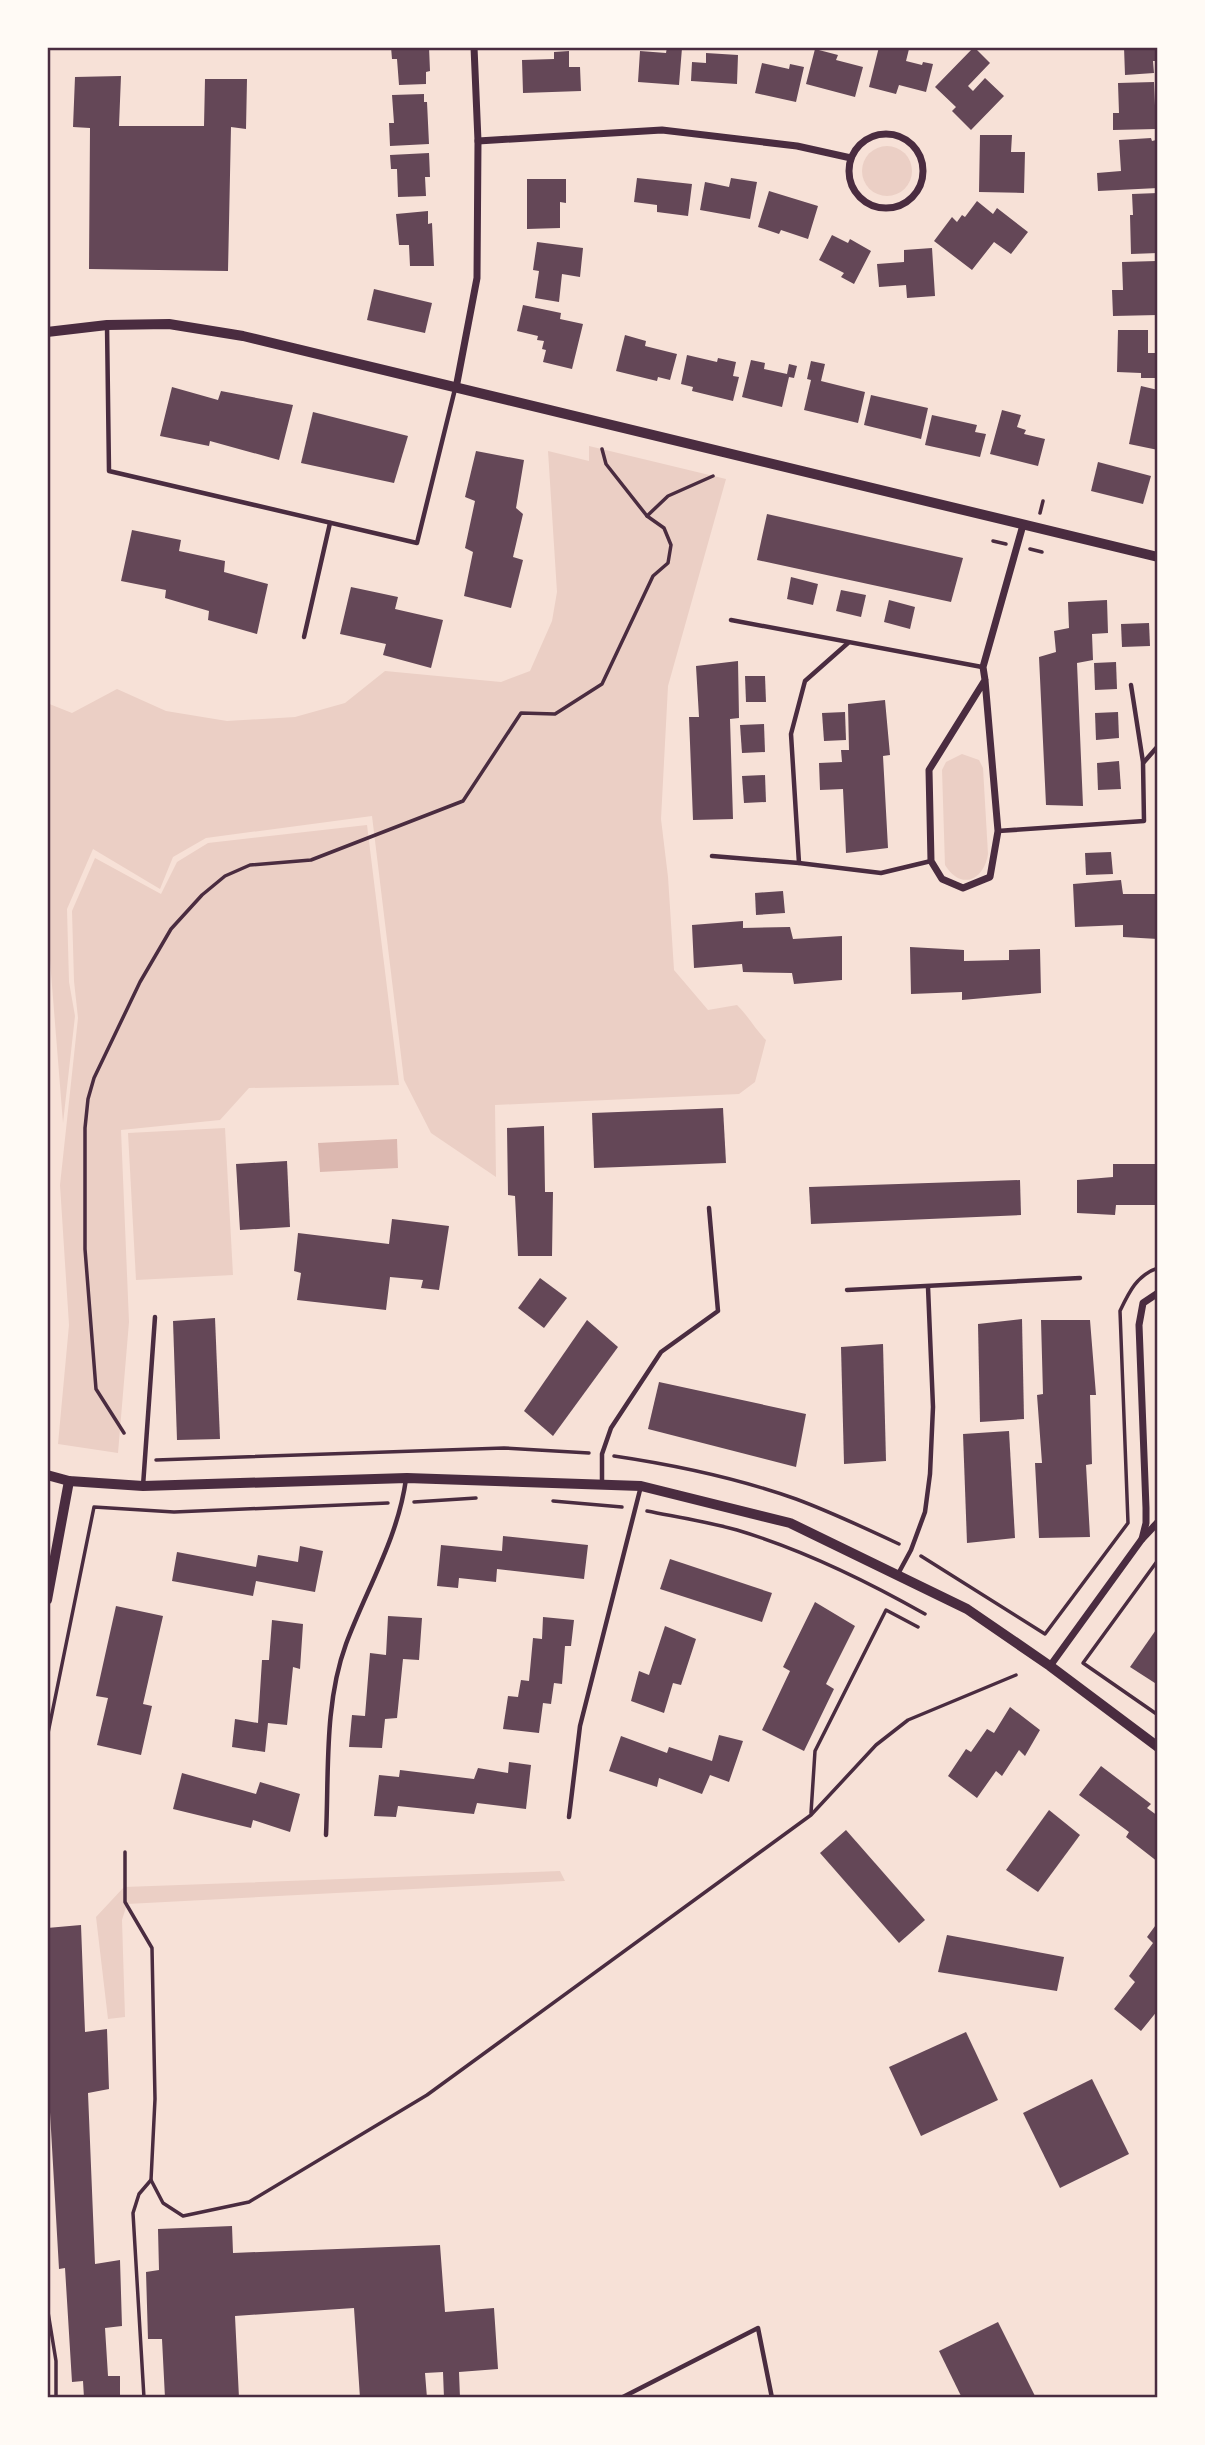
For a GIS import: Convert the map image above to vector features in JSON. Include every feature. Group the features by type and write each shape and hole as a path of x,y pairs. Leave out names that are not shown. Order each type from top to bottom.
{"street":[{"path":"456,388 477,278 478,141 474,47"},
{"path":"478,141 662,130 797,146 851,158"},
{"path":"878,134 903,137 913,144 920,155 924,167 923,180 918,191 901,205 892,208 873,206 857,195 852,187 849,168 851,158 857,147 878,134"},
{"path":"47,332 107,325 169,324 243,337 1158,557"},
{"path":"985,680 929,770 931,860 942,879 963,888 990,877 998,831 985,680 983,667 1023,525"},
{"path":"1142,1539 1146,1508 1139,1325 1143,1303 1158,1293"},
{"path":"47,1475 69,1481 143,1486 407,1478 641,1486 790,1523 967,1609 1158,1747"},
{"path":"47,1601 69,1481"},
{"path":"1050,1667 1142,1539 1158,1522"}],"lane":[{"path":"107,325 109,471 417,543 456,388"},
{"path":"304,637 330,523"},
{"path":"731,620 983,667"},
{"path":"800,863 791,734 806,681 848,642"},
{"path":"998,831 1144,821 1143,762 1131,685"},
{"path":"1143,762 1158,746"},
{"path":"712,856 881,873 931,860"},
{"path":"602,1484 602,1454 611,1428 662,1352 718,1311 709,1208"},
{"path":"846,1290 1080,1278"},
{"path":"897,1574 911,1550 925,1512 930,1474 933,1407 928,1287"},
{"path":"143,1486 155,1317"},
{"path":"326,1835 330,1721 336,1682 346,1645 394,1534 407,1478"},
{"path":"569,1817 580,1726 641,1486"},
{"path":"621,2398 758,2328 772,2398"}],"path":[{"path":"124,1433 96,1389 85,1250 85,1128 88,1099 94,1078 140,982 171,929 201,895 225,876 250,865 319,858 463,801 521,713 555,714 602,684 653,576 668,563 671,545 664,528 647,516 606,464 602,449"},
{"path":"647,516 668,496 713,476"},
{"path":"143,1460 504,1448 602,1454 654,1462 797,1500 911,1550 1045,1634 1128,1523 1121,1311 1136,1282 1144,1274 1158,1268"},
{"path":"47,1738 94,1507 174,1512 479,1498"},
{"path":"543,1500 637,1509 736,1530 803,1553 857,1577 925,1614"},
{"path":"1158,1560 1083,1662 1158,1715"},
{"path":"811,1815 815,1751 886,1610 918,1628"},
{"path":"125,1852 125,1902 152,1948 155,1982 155,2099 151,2180 163,2203 183,2216 249,2202 427,2095 811,1815 876,1745 908,1720 1016,1675"},
{"path":"144,2398 133,2213 139,2194 151,2180"},
{"path":"47,2306 56,2361 56,2398"}],"shaded area":[{"path":"887,146 905,153 912,171 905,189 887,196 869,189 862,171 869,153"},
{"path":"589,446 726,479 668,686 661,819 674,970 708,1010 737,1005 766,1040 755,1082 739,1094 495,1105 496,1177 431,1133 404,1080 372,816 206,838 173,857 160,889 93,849 67,909 69,982 75,1016 63,1123 47,923 47,703 72,713 117,689 166,711 227,721 295,717 345,703 385,671 501,682 530,671 552,621 557,592 548,451 589,461"},
{"path":"962,754 979,760 983,768 988,854 986,863 977,876 965,880 951,873 945,865 942,770 946,762"},
{"path":"367,825 399,1085 249,1088 220,1120 121,1130 129,1322 118,1453 58,1444 69,1325 60,1185 78,1018 72,911 95,858 161,894 177,862 208,843"},
{"path":"225,1128 233,1275 136,1280 128,1133"},
{"path":"397,1139 398,1168 320,1172 318,1143"},
{"path":"560,1871 565,1881 127,1904 122,1920 125,2017 108,2019 96,1917 124,1887"}],"building":[{"path":"391,47 429,47 430,71 426,72 426,84 399,85 397,59 392,59"},
{"path":"667,47 682,48 679,85 638,82 640,51 666,53"},
{"path":"879,47 909,49 906,61 922,65 923,62 933,64 926,92 899,85 896,94 869,87"},
{"path":"974,47 990,63 968,86 973,91 985,78 1004,96 971,130 952,111 956,107 935,87"},
{"path":"1124,47 1157,47 1158,61 1153,61 1154,73 1125,75"},
{"path":"815,49 838,55 836,60 863,67 855,97 806,84"},
{"path":"569,51 569,67 580,67 581,91 523,93 522,60 554,59 554,52"},
{"path":"706,53 738,55 737,84 691,81 692,62 706,63"},
{"path":"762,63 789,69 790,64 804,67 796,102 755,93"},
{"path":"121,76 119,126 204,126 205,79 247,79 246,129 231,127 228,271 89,269 90,128 73,127 75,77"},
{"path":"1154,82 1156,129 1113,130 1113,113 1119,113 1118,83"},
{"path":"424,94 424,102 427,102 429,144 390,146 389,123 394,123 392,95"},
{"path":"980,135 1012,135 1011,152 1025,152 1024,193 979,192"},
{"path":"1151,138 1152,141 1156,140 1158,188 1098,191 1097,173 1121,171 1119,140"},
{"path":"429,153 430,177 425,177 426,196 398,197 397,169 391,169 390,155"},
{"path":"637,178 692,184 688,216 657,212 657,205 634,202"},
{"path":"731,178 757,182 750,219 700,210 705,182 729,187"},
{"path":"527,179 566,179 566,203 560,202 560,228 527,229"},
{"path":"769,191 818,206 808,239 781,230 779,234 758,227"},
{"path":"1158,193 1158,253 1131,254 1132,194"},
{"path":"977,201 993,214 997,208 1028,232 1011,254 994,242 972,270 934,241 952,217 957,222 962,215 965,217"},
{"path":"428,211 428,224 432,223 434,266 410,266 409,245 399,245 396,214"},
{"path":"832,235 848,243 850,239 871,251 854,284 841,277 844,273 819,260"},
{"path":"537,242 583,248 580,277 562,274 559,302 535,298 539,271 533,270"},
{"path":"932,248 935,296 907,298 906,285 879,287 877,264 904,262 904,250"},
{"path":"1156,261 1158,315 1113,316 1112,290 1123,290 1122,262"},
{"path":"374,289 432,303 425,333 367,320"},
{"path":"523,305 561,313 560,319 583,324 572,369 543,362 546,350 542,349 544,341 537,340 538,336 517,331"},
{"path":"1118,330 1148,330 1148,353 1158,353 1158,378 1141,378 1141,373 1117,372"},
{"path":"625,335 646,341 645,346 677,354 670,380 658,377 657,381 616,371"},
{"path":"687,355 717,362 718,358 736,362 733,376 739,377 733,401 692,391 693,387 681,384"},
{"path":"751,360 765,363 764,369 787,374 789,364 797,366 794,378 789,377 782,407 742,397"},
{"path":"811,361 825,364 821,381 865,392 858,423 804,410 811,380 807,379"},
{"path":"1141,386 1158,390 1158,450 1129,444"},
{"path":"172,387 218,400 221,391 293,405 279,460 210,441 209,446 160,436"},
{"path":"871,395 928,408 921,439 864,425"},
{"path":"1002,410 1021,415 1017,427 1026,430 1024,434 1045,439 1038,466 990,454"},
{"path":"313,412 408,436 394,483 301,463"},
{"path":"932,415 977,425 975,432 986,434 980,457 925,445"},
{"path":"476,451 524,460 516,508 523,514 513,557 523,560 511,608 464,596 473,552 465,548 475,501 465,497"},
{"path":"1098,462 1151,476 1143,504 1091,491"},
{"path":"767,514 963,558 951,602 757,560"},
{"path":"132,530 181,540 179,551 225,561 224,572 268,584 257,634 208,620 209,611 165,598 166,590 121,581"},
{"path":"791,577 818,584 813,605 787,599"},
{"path":"351,587 398,597 395,609 443,620 431,668 383,655 386,644 340,634"},
{"path":"841,590 866,595 861,617 836,611"},
{"path":"889,600 915,607 910,629 884,622"},
{"path":"1107,600 1108,633 1092,634 1093,660 1077,663 1083,806 1046,805 1039,657 1056,652 1054,631 1069,628 1068,602"},
{"path":"1149,623 1150,646 1122,647 1121,624"},
{"path":"738,661 739,718 730,719 733,819 693,820 689,717 699,717 696,666"},
{"path":"1116,662 1117,689 1095,690 1094,663"},
{"path":"745,676 765,676 766,702 746,702"},
{"path":"885,700 890,755 883,756 888,848 846,853 843,789 820,790 819,763 842,762 841,750 849,750 848,704"},
{"path":"845,712 846,740 824,741 822,713"},
{"path":"1118,712 1119,738 1096,740 1095,713"},
{"path":"764,724 765,752 742,753 740,725"},
{"path":"1119,761 1121,789 1098,790 1097,763"},
{"path":"765,775 766,802 744,803 742,776"},
{"path":"1111,852 1113,874 1086,875 1085,853"},
{"path":"1121,880 1123,894 1158,894 1158,939 1123,937 1123,925 1075,927 1073,884"},
{"path":"783,891 785,913 756,915 755,893"},
{"path":"743,921 743,928 790,927 793,939 842,936 842,980 794,984 792,973 743,972 742,964 694,968 692,925"},
{"path":"910,947 964,950 964,961 1009,960 1009,950 1040,949 1041,993 962,1000 962,992 911,994"},
{"path":"723,1108 726,1163 594,1168 592,1113"},
{"path":"544,1126 545,1192 553,1192 552,1256 518,1256 515,1196 508,1195 507,1128"},
{"path":"287,1161 290,1227 240,1230 236,1164"},
{"path":"1113,1164 1158,1164 1158,1205 1116,1205 1115,1215 1077,1213 1077,1180 1113,1177"},
{"path":"1020,1180 1021,1215 811,1224 809,1187"},
{"path":"392,1219 449,1226 439,1290 421,1288 423,1280 390,1277 386,1310 297,1300 301,1273 294,1271 298,1233 389,1244"},
{"path":"540,1278 567,1298 544,1328 518,1308"},
{"path":"215,1318 220,1439 177,1440 173,1321"},
{"path":"1022,1319 1024,1419 980,1422 978,1324"},
{"path":"587,1320 618,1347 553,1436 524,1411"},
{"path":"1041,1320 1090,1320 1096,1395 1090,1395 1092,1464 1086,1465 1090,1537 1039,1538 1035,1463 1042,1463 1037,1395 1043,1394"},
{"path":"883,1344 886,1461 844,1464 841,1347"},
{"path":"659,1382 806,1414 796,1467 648,1429"},
{"path":"1009,1431 1015,1538 967,1543 963,1434"},
{"path":"503,1536 588,1545 584,1579 497,1569 496,1582 459,1578 458,1588 437,1586 441,1545 502,1551"},
{"path":"300,1546 323,1551 315,1592 256,1581 253,1596 172,1581 177,1552 256,1567 258,1555 298,1562"},
{"path":"670,1559 772,1593 762,1622 660,1589"},
{"path":"815,1602 855,1626 826,1684 834,1689 804,1751 762,1730 790,1671 783,1667"},
{"path":"116,1606 163,1616 143,1704 152,1706 141,1755 97,1745 108,1698 96,1696"},
{"path":"388,1616 422,1618 419,1660 403,1659 397,1718 385,1719 382,1748 349,1747 352,1715 365,1716 370,1653 386,1655"},
{"path":"543,1617 574,1620 571,1646 565,1646 562,1684 554,1683 551,1704 543,1703 539,1733 503,1729 508,1696 518,1697 521,1680 529,1681 533,1638 542,1639"},
{"path":"272,1620 303,1624 300,1669 293,1667 287,1725 268,1723 265,1752 232,1747 235,1719 258,1723 262,1660 269,1660"},
{"path":"665,1626 696,1639 681,1685 673,1683 664,1713 631,1701 639,1671 649,1675"},
{"path":"1158,1627 1158,1685 1130,1667"},
{"path":"1010,1707 1040,1730 1025,1756 1019,1750 1002,1776 996,1771 977,1798 948,1776 966,1749 971,1752 987,1729 994,1733"},
{"path":"719,1735 743,1741 729,1782 710,1775 702,1794 659,1778 657,1787 609,1771 621,1736 667,1753 669,1747 712,1761"},
{"path":"509,1762 531,1765 526,1809 477,1803 474,1814 398,1806 396,1817 374,1816 379,1775 399,1777 400,1770 474,1779 478,1768 508,1773"},
{"path":"1101,1766 1151,1804 1147,1808 1158,1816 1158,1862 1126,1837 1129,1832 1079,1795"},
{"path":"182,1773 256,1794 260,1782 300,1794 290,1832 253,1820 251,1828 173,1809"},
{"path":"1049,1810 1080,1835 1038,1892 1006,1870"},
{"path":"846,1830 925,1920 899,1943 820,1853"},
{"path":"1158,1922 1158,2010 1141,2031 1114,2009 1135,1982 1129,1976 1153,1943 1147,1937"},
{"path":"81,1925 85,2032 107,2029 109,2089 88,2093 95,2264 120,2260 122,2326 105,2328 108,2376 120,2376 120,2398 84,2398 83,2381 72,2382 65,2268 59,2269 47,2060 47,1928"},
{"path":"947,1935 1064,1957 1057,1991 938,1972"},
{"path":"966,2032 998,2100 921,2136 889,2067"},
{"path":"1092,2079 1129,2154 1060,2188 1023,2113"},
{"path":"232,2226 233,2253 440,2245 445,2312 494,2308 498,2369 459,2372 460,2398 444,2398 443,2372 425,2373 427,2398 360,2398 354,2308 235,2316 239,2398 165,2398 162,2339 148,2339 146,2272 159,2270 158,2229"},
{"path":"998,2322 1036,2398 962,2398 939,2351"}]}
